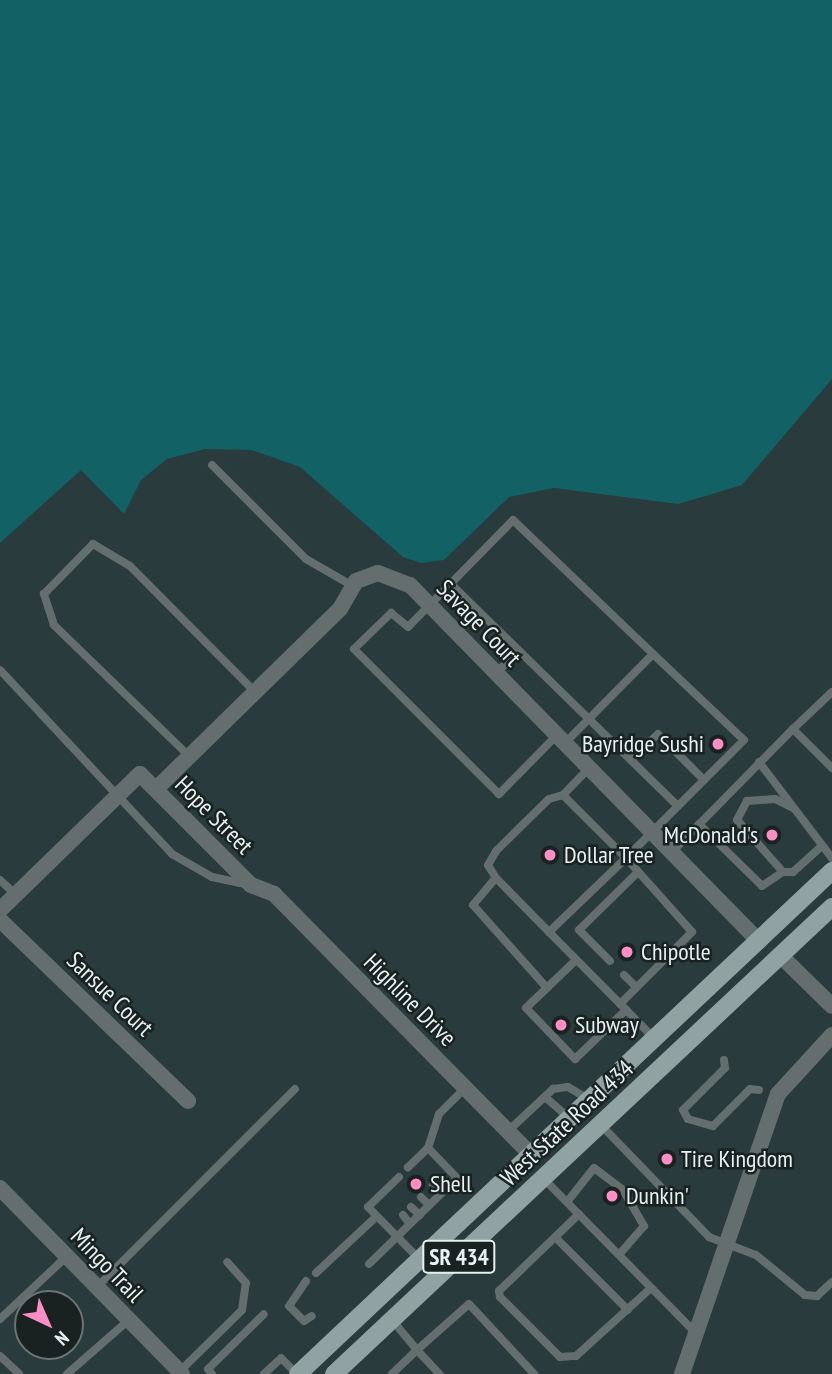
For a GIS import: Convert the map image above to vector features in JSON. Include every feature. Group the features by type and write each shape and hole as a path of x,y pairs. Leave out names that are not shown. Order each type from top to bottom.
{"main road":[{"name":"SR 434","path":"789,913 832,871"},
{"name":"West State Road 434","path":"334,1374 832,907"},
{"name":"West State Road 434","path":"297,1374 789,913"},
{"path":"781,956 789,913"},
{"path":"752,983 759,941"}],"street":[{"name":"Savage Court","path":"353,586 378,573 410,585 759,941"},
{"path":"156,789 340,609 353,586"},
{"name":"Hope Street","path":"0,910 140,774 251,885"},
{"name":"Highline Drive","path":"251,885 274,894 531,1155"},
{"name":"Sansue Court","path":"0,920 188,1101"},
{"path":"781,956 832,1006"},
{"path":"682,1374 778,1094 832,1035"},
{"name":"Mingo Trail","path":"2,1195 67,1256 179,1373"}],"lane":[{"path":"212,465 306,559 353,586"},
{"path":"548,932 744,740 513,520 408,627 391,613 354,649 499,794 561,739 589,719 653,654"},
{"path":"189,756 54,625 44,594 93,544 130,566 255,692"},
{"path":"450,583 678,806"},
{"path":"496,673 519,651"},
{"path":"0,670 117,797"},
{"path":"672,852 758,762 830,698"},
{"path":"793,729 832,768"},
{"path":"631,760 658,734 704,780"},
{"path":"758,762 787,793 791,807 821,848 832,858"},
{"path":"589,768 562,795 549,799 496,851 488,869 655,1039"},
{"path":"562,795 626,858 635,874 692,932 636,987 623,1007 575,1059 526,1009 576,960"},
{"name":"Hope Street","path":"117,797 186,864 251,885"},
{"path":"783,872 743,830 738,809 758,799 791,807"},
{"path":"699,824 762,886 783,872 793,872 821,848"},
{"path":"610,961 579,930 635,874"},
{"path":"496,878 473,909 547,988"},
{"path":"0,880 16,895"},
{"path":"624,975 636,987"},
{"path":"724,1060 725,1068 683,1110 688,1119 713,1126 750,1089 759,1090"},
{"path":"508,1131 545,1097 568,1087 590,1100"},
{"path":"97,1287 295,1088"},
{"path":"413,1167 423,1159 439,1114 464,1088"},
{"path":"545,1097 570,1119"},
{"path":"601,1125 699,1230 762,1260 805,1295 817,1296 832,1282"},
{"path":"369,1264 457,1178 428,1148"},
{"path":"567,1202 594,1168 623,1190 644,1226 619,1255"},
{"path":"398,1177 384,1196 368,1207 420,1260"},
{"path":"442,1178 449,1185"},
{"path":"543,1178 696,1333"},
{"path":"433,1185 441,1193"},
{"path":"421,1197 429,1205"},
{"path":"411,1207 420,1215"},
{"path":"579,1214 499,1291 560,1357 588,1349 651,1288"},
{"path":"403,1215 410,1224"},
{"path":"316,1273 377,1216"},
{"path":"555,1237 628,1310"},
{"path":"0,1320 67,1256"},
{"path":"179,1373 246,1302 246,1283 227,1262"},
{"path":"306,1282 289,1306 304,1321 312,1316"},
{"path":"392,1374 469,1304 534,1374"},
{"path":"208,1372 264,1314"},
{"path":"67,1374 129,1320"},
{"path":"392,1320 439,1374"},
{"path":"0,1356 19,1374"},
{"path":"264,1374 281,1358 297,1374"}],"shaded area":[{"path":"0,0 832,0 832,379 742,485 678,504 554,488 509,497 444,560 421,563 403,557 300,467 252,450 205,449 167,459 141,480 124,514 81,470 0,543"}],"place":[{"name":"Bayridge Sushi","path":"718,744"},
{"name":"McDonald's","path":"772,835"},
{"name":"Dollar Tree","path":"550,855"},
{"name":"Chipotle","path":"627,952"},
{"name":"Subway","path":"561,1025"},
{"name":"Tire Kingdom","path":"667,1159"},
{"name":"Shell","path":"416,1184"},
{"name":"Dunkin'","path":"612,1196"}]}
